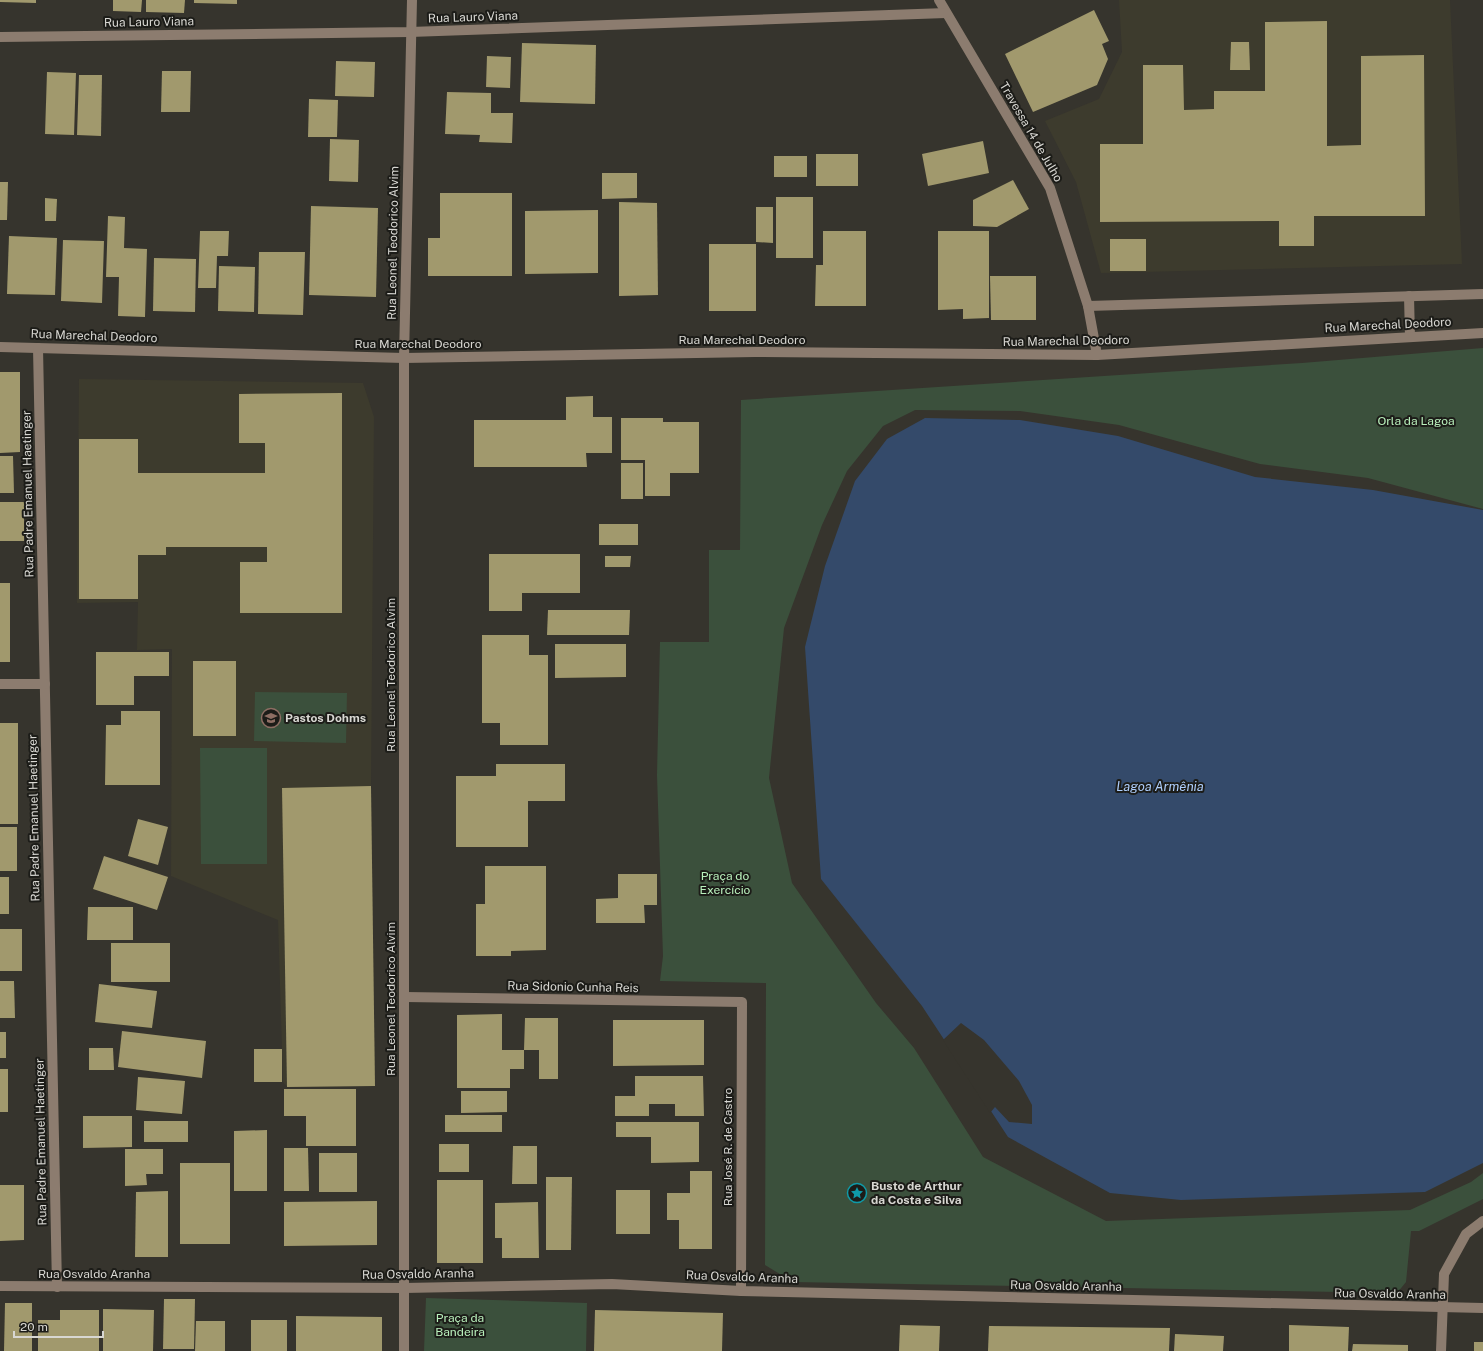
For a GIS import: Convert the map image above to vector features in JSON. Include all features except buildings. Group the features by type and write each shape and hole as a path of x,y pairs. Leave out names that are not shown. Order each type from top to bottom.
{"street":[{"name":"Rua Leonel Teodorico Alvim","path":"404,1351 404,358 410,32 412,0"},
{"name":"Travessa 14 de Julho","path":"939,0 1050,188 1088,306 1096,355"},
{"name":"Rua Lauro Viana","path":"0,37 410,32 946,13"},
{"path":"1088,306 1483,294"},
{"path":"1408,296 1410,337"},
{"name":"Rua Marechal Deodoro","path":"0,347 404,358 755,352 1096,355 1483,333"},
{"name":"Rua Padre Emanuel Haetinger","path":"38,348 57,1287"},
{"path":"0,684 45,684"},
{"name":"Rua Sidonio Cunha Reis","path":"404,997 742,1002"},
{"name":"Rua José R. de Castro","path":"741,1291 742,1002"},
{"path":"1441,1351 1444,1274 1466,1234 1483,1222"},
{"name":"Rua Osvaldo Aranha","path":"0,1286 404,1288 612,1284 741,1291 1483,1308"}],"shaded area":[{"path":"1119,0 1450,0 1462,264 1101,273 1076,182 1045,121 1099,99 1122,52"},
{"name":"Pastos Dohms","path":"79,379 363,383 374,417 371,786 375,1086 287,1087 283,1082 278,920 171,876 172,649 137,650 138,602 77,603"}],"green space":[{"path":"1483,348 1483,509 1368,478 1260,464 1119,425 1020,411 915,410 883,426 847,471 822,525 784,628 769,778 792,883 876,1003 914,1048 983,1157 1106,1221 1410,1210 1471,1182 1483,1173 1483,1199 1419,1231 1411,1231 1406,1282 1397,1293 793,1282 765,1265 766,983 660,981 663,956 657,775 660,642 709,642 709,550 740,550 741,400 1302,363"},
{"path":"255,692 347,693 346,743 254,741"},
{"path":"200,748 267,748 267,864 201,864"},
{"name":"Praça da Bandeira","path":"426,1298 587,1303 586,1351 424,1351"}],"water":[{"name":"Lagoa Armênia","path":"925,418 1020,420 1118,436 1255,477 1373,490 1483,510 1483,1163 1425,1192 1181,1200 1110,1193 1008,1137 922,1006 821,879 805,647 825,566 855,481 887,439"}],"pier":[{"path":"961,1023 984,1040 1019,1081 1032,1105 1032,1124 1009,1122 995,1107 990,1113 943,1040"}],"place":[{"name":"Pastos Dohms","path":"271,718"},
{"name":"Busto de Arthur da Costa e Silva","path":"857,1193"}],"park label":[{"name":"Orla da Lagoa","path":"1416,421"},
{"name":"Praça do Exercício","path":"725,883"}]}
